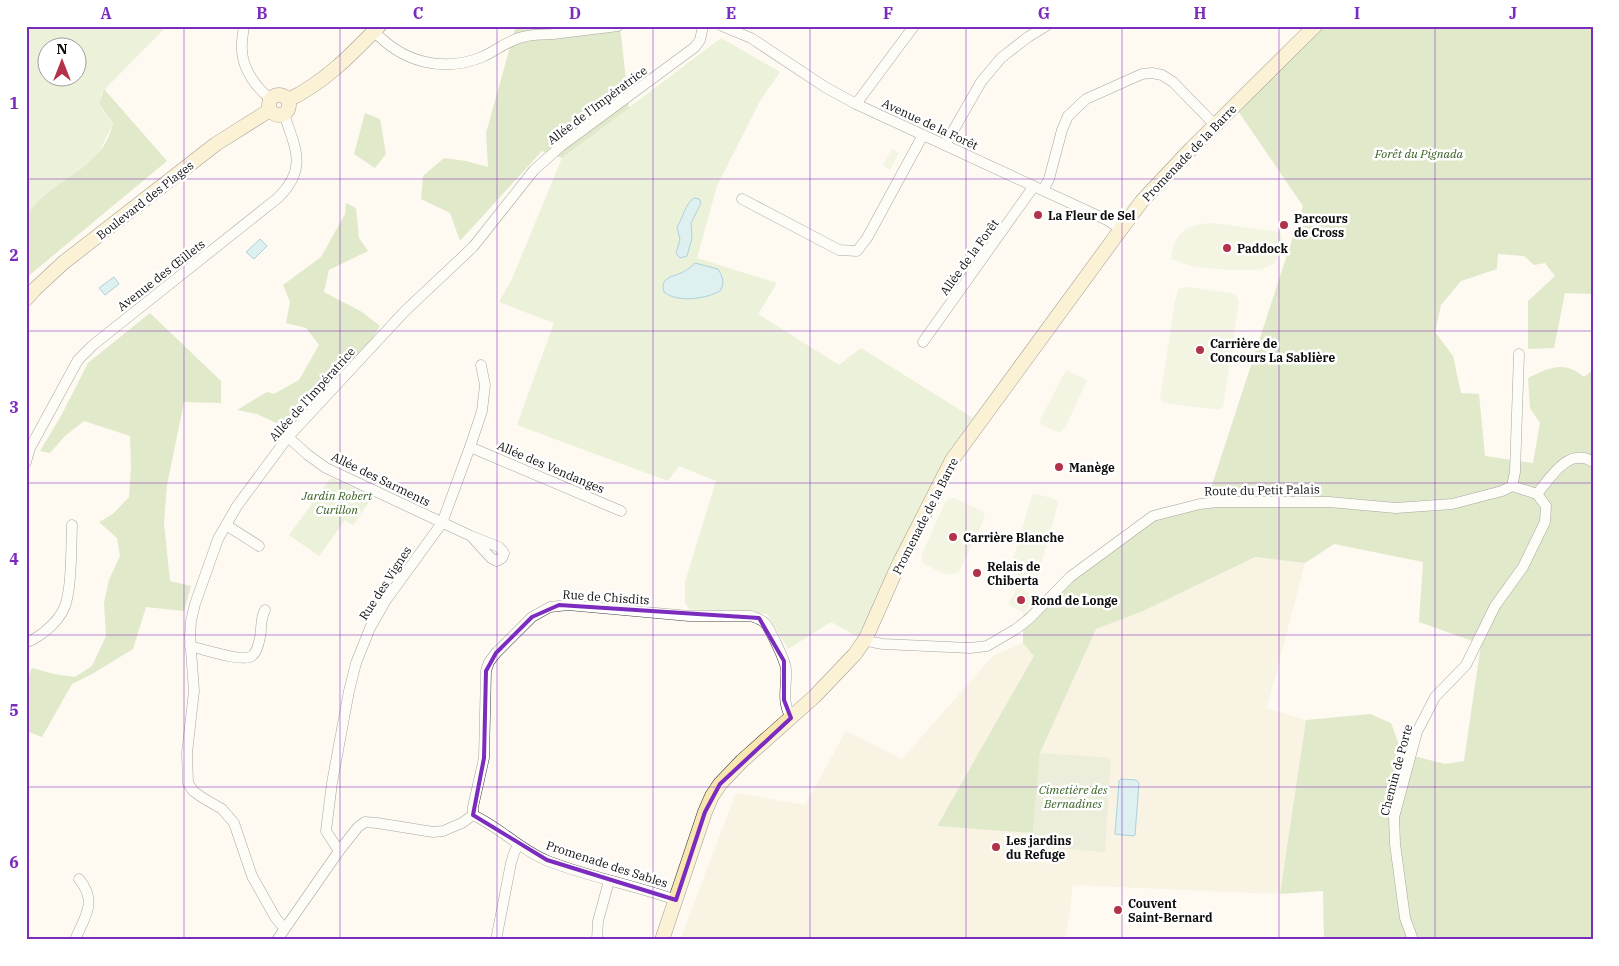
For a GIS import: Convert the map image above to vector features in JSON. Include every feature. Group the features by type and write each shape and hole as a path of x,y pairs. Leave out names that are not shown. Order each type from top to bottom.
{"main road":[{"name":"Promenade de la Barre","path":"662,940 705,812 720,784 742,761 822,689 855,654 866,638 898,568 952,460 1142,201 1215,125 1315,26"},
{"path":"288,100 302,93 342,64 377,29"},
{"path":"278,95 288,100 289,107 284,114 276,115 271,104 278,95"},
{"name":"Boulevard des Plages","path":"29,290 216,144 271,104"}],"street":[{"path":"244,26 242,51 244,61 254,81 271,104"},
{"path":"377,29 384,42 400,53 416,60 452,64 483,57 523,36 618,26"},
{"name":"Allée de l'Impératrice","path":"284,928 275,917 252,876 234,823 222,809 193,791 188,782 187,753 194,691 190,646 191,621 195,604 218,539 237,506 288,437 406,311 473,247 534,170 560,146 695,47 700,40 703,26"},
{"name":"Avenue de la Forêt","path":"722,26 737,29 824,87 856,104 1107,220 1121,229"},
{"path":"856,104 914,26"},
{"path":"944,145 981,82 1001,58 1046,26"},
{"name":"Allée de la Forêt","path":"923,342 1038,188 1050,179 1062,130 1068,116 1086,99 1142,74 1162,75 1173,82 1215,125"},
{"name":"Avenue des Œillets","path":"26,462 30,448 78,360 92,346 279,197 290,186 296,170 295,143 284,114"},
{"path":"742,199 839,250 857,251 868,238 922,135"},
{"path":"1520,354 1515,472 1512,486 1537,494 1563,464 1574,458 1586,458 1593,462"},
{"name":"Rue des Vignes","path":"339,851 326,831 332,783 356,663 370,628 386,600 442,522 482,411 485,385 481,365"},
{"name":"Allée des Sarments","path":"288,437 326,468 471,536"},
{"name":"Allée des Vendanges","path":"470,447 621,511"},
{"name":"Route du Petit Palais","path":"866,638 872,642 882,644 970,648 987,646 1023,624 1070,578 1153,516 1200,504 1217,502 1329,502 1396,508 1452,504 1502,491 1512,486"},
{"name":"Chemin de Porte","path":"1413,940 1406,918 1395,844 1394,817 1414,740 1435,697 1466,665 1495,606 1523,567 1545,522 1546,506 1537,494"},
{"path":"26,642 48,629 57,620 65,607 69,592 72,525"},
{"path":"226,525 259,546"},
{"name":"Rue de Chisdits","path":"473,815 473,807 484,758 486,671 489,662 532,617 550,607 568,605 689,616 751,616 760,618 766,624 784,661 786,668 784,700 791,718"},
{"path":"190,646 238,658 250,657 255,653 257,647 262,616 265,610"},
{"path":"277,940 339,851 358,827 365,822 433,832 462,823 473,815"},
{"name":"Promenade des Sables","path":"473,815 518,845 547,860 609,881 676,900"},
{"path":"496,940 512,858 518,845"},
{"path":"75,940 90,903 89,894 79,879"},
{"path":"597,940 598,921 609,881"}],"highlighted area":[{"path":"559,605 759,618 784,661 784,700 791,718 720,784 705,812 676,900 547,860 473,815 484,758 486,671 496,653 532,617"}],"green space":[{"path":"26,26 167,26 102,92 99,105 113,124 96,158 43,199 26,221"},
{"path":"523,26 620,26 629,108 562,158 542,151 460,241 450,213 421,199 423,176 444,158 488,167 486,133 515,29"},
{"name":"Forêt du Pignada","path":"1314,26 1593,26 1593,294 1565,293 1554,348 1528,349 1528,301 1555,276 1545,263 1534,265 1524,256 1498,254 1497,269 1461,281 1441,305 1435,332 1453,356 1461,393 1479,394 1485,456 1533,463 1540,423 1530,408 1528,378 1556,367 1570,369 1584,377 1593,370 1593,940 1324,940 1323,891 1280,894 1306,720 1370,714 1391,723 1402,753 1445,764 1464,761 1481,644 1419,622 1423,562 1334,544 1305,563 1255,557 1141,612 1096,629 1040,753 1033,833 937,826 1034,656 1023,643 1023,615 1153,510 1208,497 1303,206 1236,108"},
{"path":"721,38 780,72 760,101 717,186 697,258 777,283 758,314 839,365 861,348 973,418 947,454 858,637 831,622 788,649 767,614 689,609 685,603 685,582 716,481 679,466 668,481 517,425 554,323 499,302 512,279 562,158"},
{"path":"104,89 167,161 26,278 25,236 27,217 48,193 87,164 107,140 113,123 99,104"},
{"path":"365,113 380,119 386,154 375,168 354,154"},
{"path":"892,149 899,153 890,170 883,165"},
{"path":"346,203 356,208 359,238 368,251 329,270 324,292 362,312 380,326 368,345 285,427 257,414 237,410 267,392 274,394 299,380 319,345 306,328 286,323 290,302 283,285 321,257 345,214"},
{"name":"Paddock","path":"1213,223 1280,232 1283,244 1276,262 1261,270 1229,270 1195,267 1171,259 1175,242 1183,231 1196,225"},
{"name":"Carrière de Concours La Sablière","path":"1187,287 1232,293 1237,296 1239,302 1223,407 1220,410 1164,403 1160,399 1175,301 1179,288"},
{"path":"150,313 221,381 221,403 184,402 167,485 164,523 170,581 191,586 184,611 146,607 133,649 72,684 42,737 26,731 26,681 32,668 75,677 92,666 106,636 104,603 109,580 120,556 117,538 99,522 113,514 129,497 130,436 84,421 65,436 50,453 40,451 61,416 88,363"},
{"path":"1066,370 1087,380 1065,428 1060,433 1043,426 1039,422"},
{"name":"Jardin Robert Curillon","path":"331,478 373,496 353,525 345,520 319,556 289,535"},
{"path":"1037,494 1057,500 1058,504 1036,581 1009,573 1032,495"},
{"name":"Carrière Blanche","path":"954,498 982,511 985,517 959,572 946,574 923,563 921,557 945,502"},
{"path":"1255,557 1305,563 1267,708 1306,720 1280,894 1073,885 1066,940 680,940 736,793 805,805 846,731 902,759 993,656 1023,643 1035,656 937,825 1040,753 1096,629 1141,612"},
{"name":"Rond de Longe","path":"1018,587 1034,596 1024,613 1008,604"},
{"name":"Cimetière des Bernadines","path":"1040,753 1111,758 1105,852 1032,846"}],"water":[{"path":"694,198 699,199 701,203 691,223 692,238 687,256 680,258 676,253 680,240 677,227 686,207"},
{"path":"260,239 267,246 254,259 246,252"},
{"path":"695,263 718,269 723,280 720,291 692,299 676,298 664,292 663,287 666,280 685,271"},
{"path":"114,277 119,284 105,295 99,288"},
{"path":"1121,779 1136,780 1139,783 1135,835 1133,836 1115,834 1119,781"}],"place":[{"name":"La Fleur de Sel","path":"1038,215"},
{"name":"Parcours de Cross","path":"1284,225"},
{"name":"Paddock","path":"1227,248"},
{"name":"Carrière de Concours La Sablière","path":"1200,350"},
{"name":"Manège","path":"1059,467"},
{"name":"Carrière Blanche","path":"953,537"},
{"name":"Relais de Chiberta","path":"977,573"},
{"name":"Rond de Longe","path":"1021,600"},
{"name":"Les jardins du Refuge","path":"996,847"},
{"name":"Couvent Saint-Bernard","path":"1118,910"}]}
